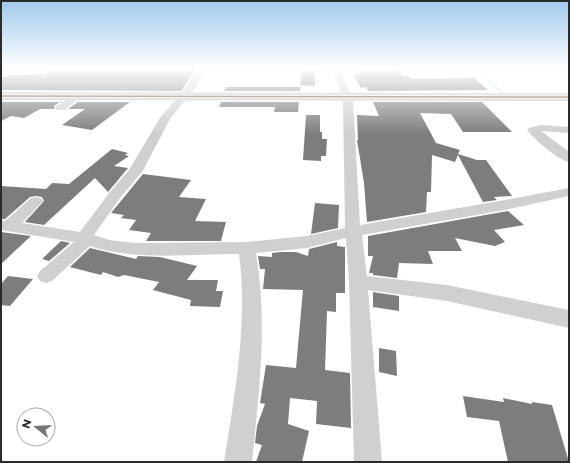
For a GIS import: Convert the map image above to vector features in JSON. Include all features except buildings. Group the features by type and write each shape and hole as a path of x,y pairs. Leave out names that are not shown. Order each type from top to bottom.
{"main road":[{"path":"1,96 347,96 568,98"}],"street":[{"path":"46,276 86,238 115,195 135,172 165,118 188,91"},
{"path":"345,91 347,96 368,462"},
{"path":"60,108 77,96"},
{"path":"569,130 540,128 533,130 569,158"},
{"path":"5,225 86,238 108,246 134,249 247,248 307,242 354,231 505,205 569,192"},
{"path":"5,225 36,201"},
{"path":"238,462 250,371 252,282 247,248"},
{"path":"358,282 447,293 569,319"}],"transit line":[{"path":"1,96 569,97"}]}
